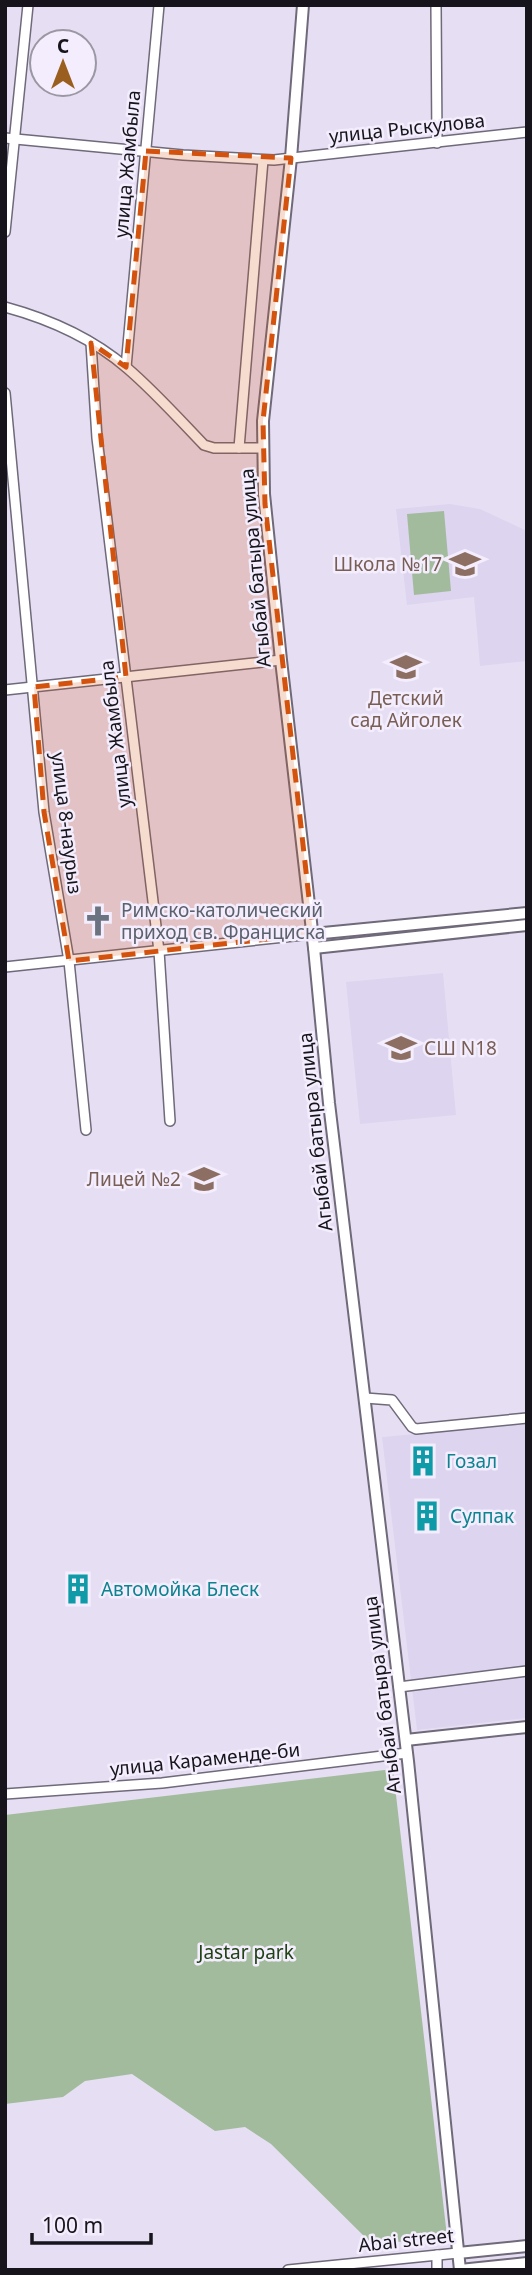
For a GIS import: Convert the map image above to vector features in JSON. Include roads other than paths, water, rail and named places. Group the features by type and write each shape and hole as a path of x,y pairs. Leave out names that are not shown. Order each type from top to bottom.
{"main road":[{"name":"Агыбай батыра улица","path":"303,5 263,421 264,494 329,1103 406,1740 460,2270"},
{"path":"313,934 527,913"},
{"path":"314,948 527,925"},
{"path":"406,1740 527,1727"},
{"name":"Abai street","path":"458,2253 527,2246"},
{"name":"Abai street","path":"460,2270 527,2263"}],"street":[{"path":"5,232 10,138 28,5"},
{"name":"улица Жамбыла","path":"126,367 159,5"},
{"path":"436,5 437,143"},
{"name":"улица Рыскулова","path":"10,138 263,160 527,132"},
{"path":"239,448 263,160"},
{"path":"5,307 45,318 91,343 126,367 204,445 214,448 262,448"},
{"name":"улица Жамбыла","path":"91,343 97,438 159,951 170,1121"},
{"name":"улица 8-наурыз","path":"5,393 44,812 69,961 86,1130"},
{"path":"5,690 281,660"},
{"path":"5,967 313,934"},
{"path":"365,1398 392,1400 416,1429 527,1418"},
{"path":"399,1687 527,1671"},
{"name":"улица Караменде-би","path":"5,1794 162,1783 407,1753"},
{"name":"Abai street","path":"288,2270 458,2253"},
{"path":"437,2255 437,2270"}],"place":[{"name":"Школа №17","path":"465,564"},
{"name":"Детский сад Айголек","path":"406,667"},
{"name":"Римско-католический приход св. Франциска","path":"98,921"},
{"name":"СШ N18","path":"401,1048"},
{"name":"Лицей №2","path":"204,1179"},
{"name":"Гозал","path":"423,1461"},
{"name":"Сулпак","path":"427,1516"},
{"name":"Автомойка Блеск","path":"78,1589"}],"park label":[{"name":"Jastar park","path":"246,1952"}]}
